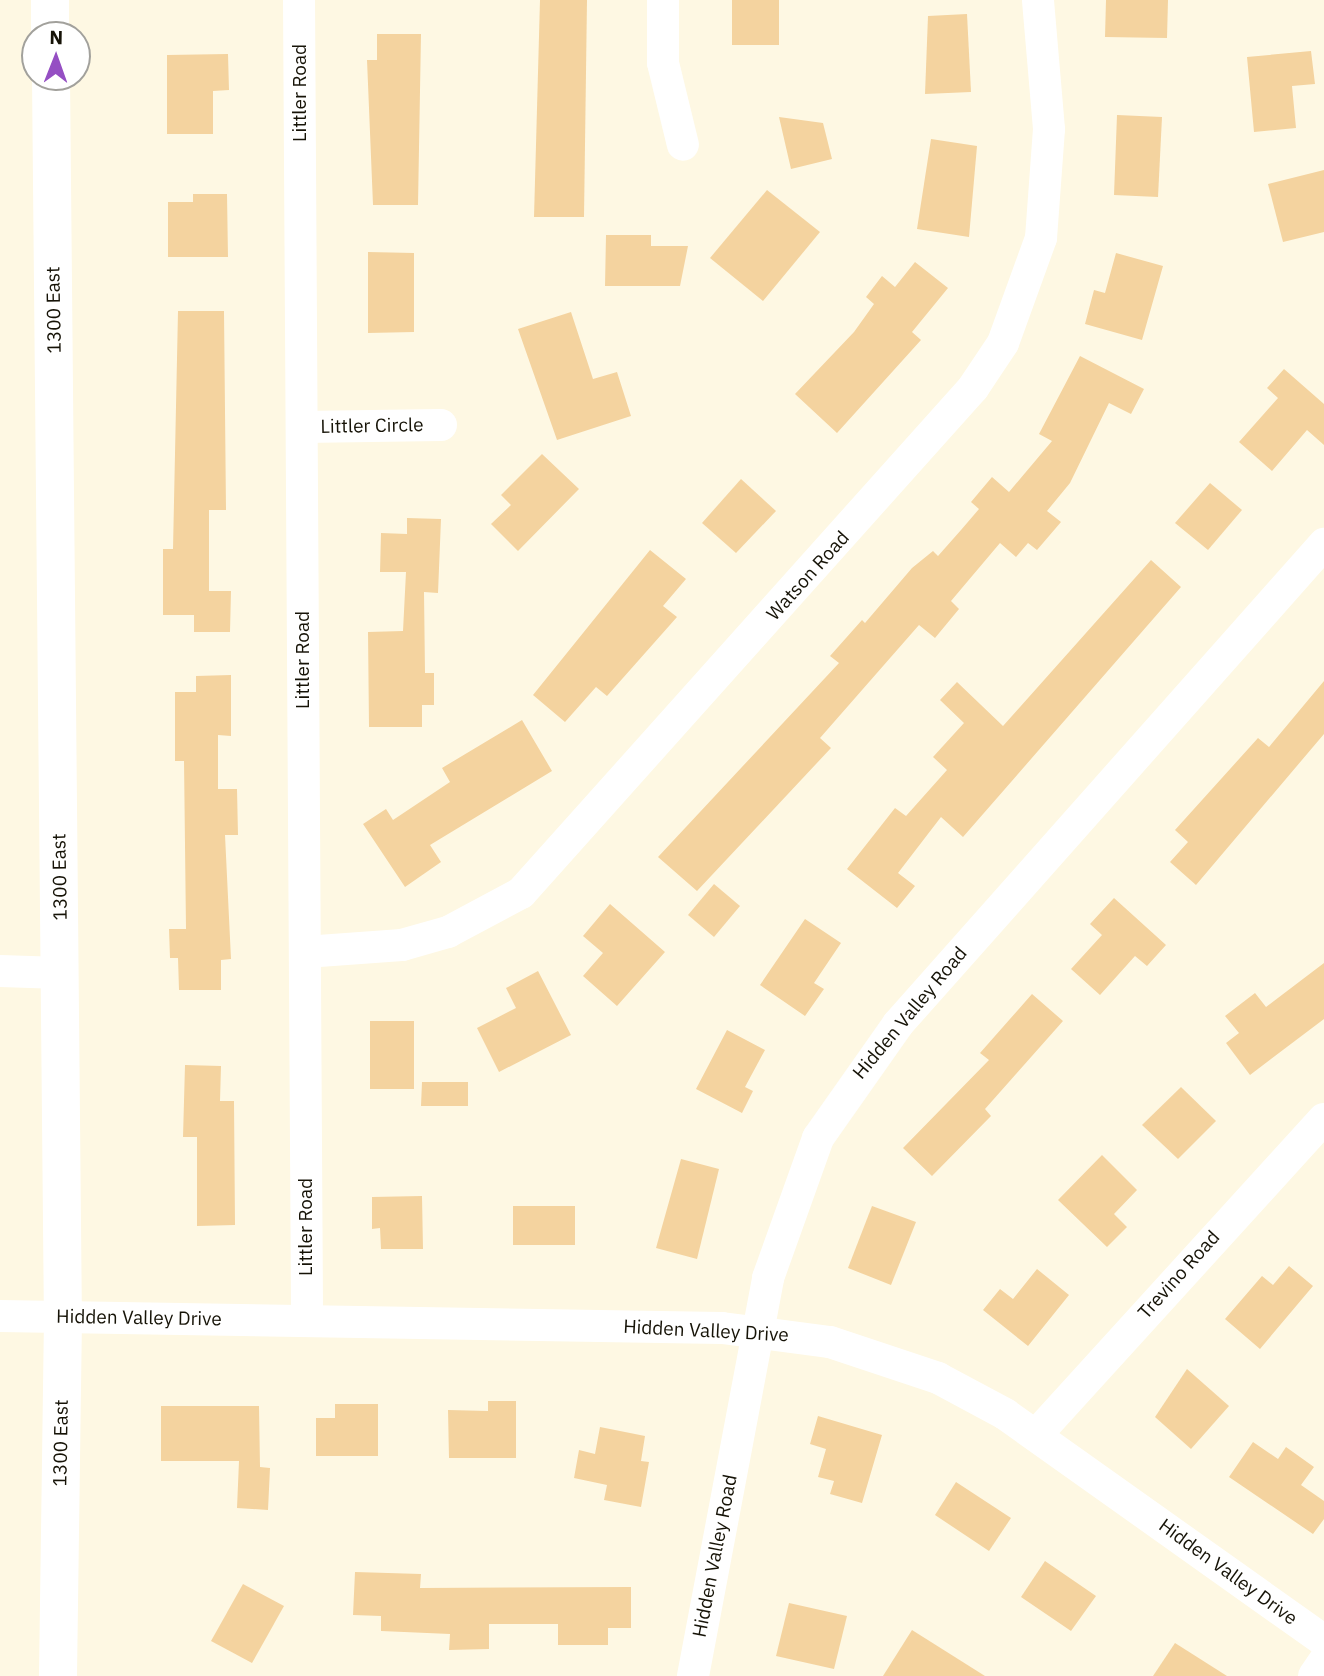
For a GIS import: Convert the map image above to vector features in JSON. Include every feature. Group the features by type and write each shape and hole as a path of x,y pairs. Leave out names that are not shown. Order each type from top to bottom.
{"main road":[{"path":"50,0 50,21"},
{"name":"1300 East","path":"51,91 63,1317 58,1676"}],"street":[{"name":"Littler Road","path":"299,0 307,1321"},
{"path":"663,0 663,63 683,145"},
{"name":"Watson Road","path":"305,952 356,951 436,935 521,893 973,388 1003,343 1041,239 1049,143 1038,0"},
{"name":"Littler Circle","path":"302,427 441,425"},
{"name":"Hidden Valley Road","path":"693,1676 759,1331 790,1204 855,1078 1324,544"},
{"path":"0,971 61,973"},
{"name":"Trevino Road","path":"1037,1434 1324,1119"},
{"name":"Hidden Valley Drive","path":"0,1315 759,1331 830,1342 902,1363 1037,1434 1324,1641"},
{"path":"1314,1676 1324,1661"}],"building":[{"path":"540,0 587,0 584,217 534,217"},
{"path":"732,0 779,0 779,45 732,45"},
{"path":"1106,0 1168,0 1167,38 1105,37"},
{"path":"967,14 971,92 925,94 928,16"},
{"path":"377,34 421,34 418,205 373,205 367,60 377,60"},
{"path":"1311,51 1315,84 1292,86 1296,128 1254,132 1247,57"},
{"path":"228,54 229,90 213,91 213,134 167,134 167,55"},
{"path":"1117,115 1162,117 1158,197 1114,195"},
{"path":"779,117 823,123 832,159 791,169"},
{"path":"931,139 977,146 969,237 917,229"},
{"path":"1324,170 1324,232 1283,242 1268,184"},
{"path":"767,190 820,232 763,301 710,258"},
{"path":"193,194 227,194 228,257 168,257 168,202 193,202"},
{"path":"606,235 651,235 651,246 688,246 680,286 605,286"},
{"path":"368,252 414,253 414,332 368,333"},
{"path":"1116,253 1163,266 1142,340 1085,324 1094,290 1105,293"},
{"path":"915,262 948,288 912,332 921,340 837,433 795,394 854,332 874,304 866,297 882,276 895,287"},
{"path":"178,311 224,311 226,510 209,510 209,591 231,591 230,632 194,632 194,615 163,615 163,549 173,549"},
{"path":"571,312 593,379 617,372 631,416 557,440 518,329"},
{"path":"1080,356 1144,389 1131,414 1109,403 1070,483 1047,511 1061,522 1037,550 1028,543 1016,557 1000,543 951,601 959,609 935,638 919,625 820,738 831,748 697,891 658,857 839,663 830,656 862,620 865,623 912,568 933,551 938,556 961,530 979,509 971,502 992,477 1009,492 1052,441 1039,434"},
{"path":"1284,369 1324,404 1324,445 1307,430 1272,471 1239,442 1278,398 1267,388"},
{"path":"542,454 579,489 518,551 491,524 511,505 501,495"},
{"path":"741,479 776,511 736,553 702,523"},
{"path":"1210,483 1242,510 1208,550 1175,523"},
{"path":"407,518 441,519 438,593 424,592 425,673 434,673 434,705 422,705 422,727 369,727 368,632 403,631 406,572 380,572 381,533 407,534"},
{"path":"650,550 686,579 663,606 677,617 607,696 596,687 565,722 533,695"},
{"path":"1151,560 1181,587 963,837 941,817 898,873 915,886 897,908 847,869 895,808 906,816 947,770 933,757 964,723 940,700 957,682 1003,726"},
{"path":"231,675 231,736 218,735 218,789 237,789 238,835 225,835 231,959 221,960 221,990 179,990 178,958 170,958 169,929 186,929 184,761 175,761 175,692 196,692 196,676"},
{"path":"1324,681 1324,734 1196,885 1170,862 1188,842 1175,830 1258,738 1269,747"},
{"path":"522,720 552,771 430,845 441,862 405,887 363,824 386,809 393,820 450,782 442,768"},
{"path":"714,884 740,906 714,937 688,915"},
{"path":"1114,898 1166,945 1147,966 1135,956 1100,995 1071,969 1102,935 1090,924"},
{"path":"610,904 665,952 617,1006 583,976 603,953 583,936"},
{"path":"805,919 841,943 814,983 824,989 805,1016 760,985"},
{"path":"1324,963 1324,1019 1250,1075 1226,1043 1239,1033 1225,1016 1255,993 1266,1007"},
{"path":"538,971 571,1035 499,1072 477,1028 516,1008 506,988"},
{"path":"1032,994 1063,1021 985,1109 991,1116 932,1176 903,1148 989,1060 980,1053"},
{"path":"370,1021 414,1021 414,1089 370,1089"},
{"path":"727,1030 765,1050 745,1087 753,1091 742,1113 696,1089"},
{"path":"185,1065 221,1066 220,1101 234,1101 235,1225 197,1226 197,1137 183,1137"},
{"path":"422,1082 468,1082 468,1106 421,1106"},
{"path":"1181,1087 1216,1121 1178,1159 1142,1125"},
{"path":"1102,1155 1137,1190 1114,1214 1127,1227 1107,1247 1058,1200"},
{"path":"681,1159 719,1169 697,1259 656,1248"},
{"path":"422,1196 423,1249 381,1249 380,1228 372,1229 372,1197"},
{"path":"513,1206 575,1206 575,1245 513,1245"},
{"path":"872,1206 916,1222 891,1285 848,1268"},
{"path":"1289,1266 1313,1286 1260,1349 1225,1319 1262,1276 1273,1285"},
{"path":"1037,1269 1069,1295 1028,1346 983,1310 1000,1289 1013,1299"},
{"path":"1187,1369 1229,1406 1191,1449 1155,1417"},
{"path":"488,1401 516,1401 516,1458 449,1458 448,1410 488,1411"},
{"path":"335,1404 378,1404 378,1456 316,1456 316,1418 335,1418"},
{"path":"161,1406 259,1406 260,1467 270,1468 268,1510 237,1508 239,1461 161,1461"},
{"path":"818,1416 882,1435 862,1503 830,1494 834,1481 818,1477 826,1449 810,1444"},
{"path":"600,1427 645,1436 641,1461 649,1462 641,1507 604,1500 607,1485 574,1478 579,1450 595,1454"},
{"path":"1253,1442 1278,1459 1286,1447 1314,1467 1301,1485 1324,1501 1324,1519 1313,1534 1229,1477"},
{"path":"956,1482 1011,1518 989,1551 935,1515"},
{"path":"1045,1561 1096,1596 1071,1631 1021,1597"},
{"path":"355,1572 421,1574 420,1588 631,1587 631,1628 608,1628 608,1645 558,1645 558,1624 489,1624 489,1649 449,1650 450,1634 381,1631 381,1616 353,1615"},
{"path":"243,1584 284,1606 252,1663 211,1641"},
{"path":"789,1603 847,1616 834,1669 776,1656"},
{"path":"912,1630 985,1676 883,1676"},
{"path":"1175,1643 1227,1676 1153,1676"}]}
